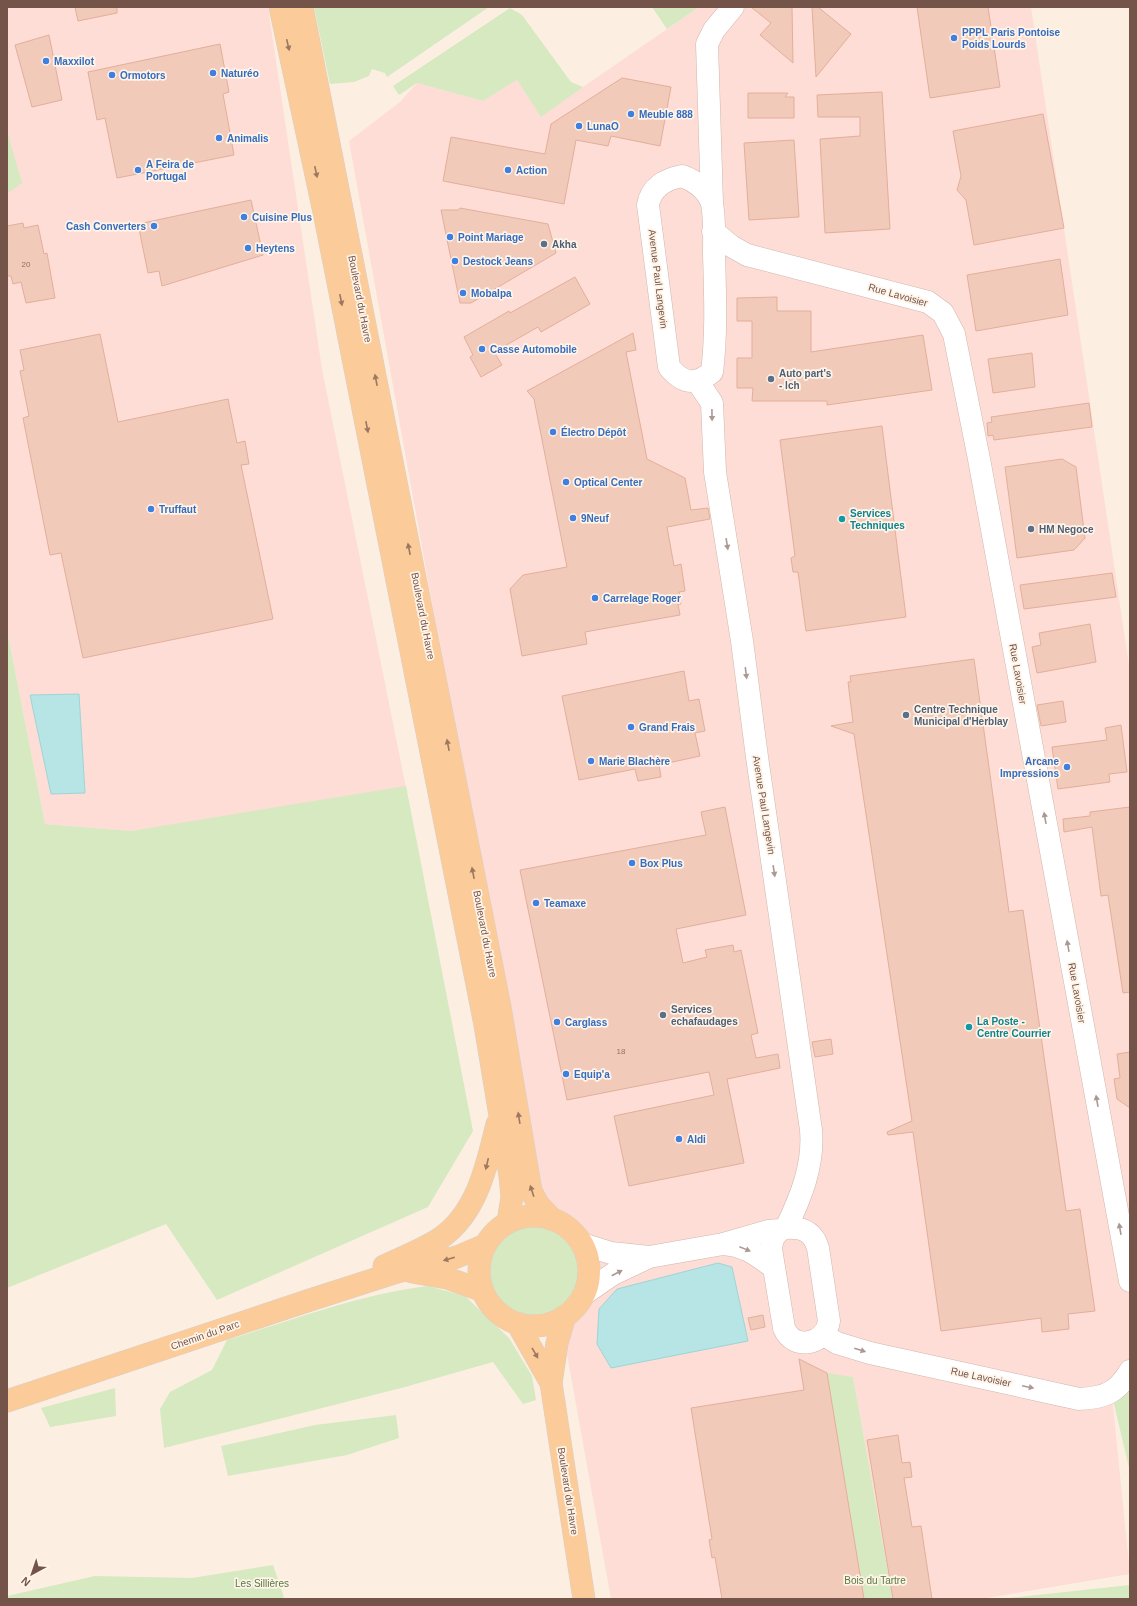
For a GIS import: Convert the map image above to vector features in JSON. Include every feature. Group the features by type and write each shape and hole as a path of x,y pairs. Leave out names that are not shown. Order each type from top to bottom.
{"main road":[{"name":"Boulevard du Havre","path":"280,7 325,217 469,942 500,1113 512,1197 508,1222"},
{"name":"Boulevard du Havre","path":"302,7 500,1007 531,1191 538,1204 553,1220"},
{"path":"310,1300 427,1246 449,1232 462,1217 474,1198 485,1174 500,1113"},
{"name":"Boulevard du Havre","path":"535,1216 553,1220 566,1227 582,1244 586,1254 588,1274 584,1294 579,1302 565,1316 556,1321 537,1326 517,1323 497,1312 483,1291 479,1268 481,1256 485,1245 499,1228 508,1222 535,1216"},
{"name":"Chemin du Parc","path":"7,1401 310,1300 457,1257 485,1245"},
{"name":"Chemin du Parc","path":"405,1271 447,1278 483,1291"},
{"name":"Boulevard du Havre","path":"565,1316 557,1343 552,1383 584,1599"},
{"name":"Boulevard du Havre","path":"517,1323 552,1383"}],"street":[{"path":"697,381 712,372 716,339 707,44 714,30 733,7"},
{"path":"709,133 699,156 682,176 692,179 700,185 712,203"},
{"name":"Avenue Paul Langevin","path":"682,176 670,178 662,183 655,189 648,205 669,367 682,379 690,382 697,381 712,403 715,472 742,641 758,764 813,1147 804,1187 783,1229 772,1242 773,1267 786,1334 794,1340 804,1342 815,1341 824,1335"},
{"name":"Rue Lavoisier","path":"713,231 731,246 747,255 928,302 943,312 954,334 980,459 1130,1281"},
{"path":"584,1294 613,1274 649,1257 723,1244 768,1231 795,1228 808,1231 816,1242 829,1320 828,1328 824,1335"},
{"path":"582,1244 611,1253 649,1257"},
{"path":"723,1244 748,1249 773,1267"},
{"name":"Rue Lavoisier","path":"824,1335 837,1343 870,1353 1079,1399 1095,1398 1108,1394 1125,1379 1130,1371"}],"shaded area":[{"path":"7,7 268,7 322,369 407,793 131,831 45,824 7,630"},
{"path":"699,7 1031,7 1130,672 1130,1393 1112,1396 1130,1574 980,1599 893,1599 853,1377 828,1374 864,1599 611,1599 349,141 400,102 417,83 483,101 517,80 541,116"}],"green space":[{"path":"314,7 489,7 387,77 385,73 372,69 369,76 354,82 330,84"},
{"path":"652,7 699,7 667,29"},
{"path":"510,8 522,15 571,82 583,87 541,117 517,80 483,101 417,83 399,95 393,86"},
{"path":"7,131 22,183 7,194"},
{"path":"7,630 45,824 131,831 406,786 473,1131 428,1207 217,1300 166,1224 7,1288"},
{"path":"534,1226 551,1230 566,1239 575,1254 579,1271 575,1288 566,1303 551,1312 534,1316 517,1312 502,1303 493,1288 489,1271 493,1254 502,1239 517,1230"},
{"path":"428,1286 465,1296 509,1338 532,1376 536,1400 523,1404 493,1362 405,1387 164,1448 160,1409 170,1392 212,1370 227,1340 352,1301"},
{"name":"Bois du Tartre","path":"827,1373 853,1377 893,1599 864,1599"},
{"path":"115,1388 116,1416 50,1427 41,1408"},
{"path":"1130,1393 1130,1472 1112,1396"},
{"path":"396,1415 399,1438 347,1455 228,1476 221,1446 315,1425"},
{"name":"Les Sillières","path":"273,1565 284,1597 280,1599 7,1599 7,1596 95,1576 192,1578"},
{"path":"1130,1585 1130,1599 1000,1599"}],"water":[{"path":"79,694 85,793 51,794 30,695"},
{"path":"718,1263 732,1267 748,1341 611,1368 597,1344 599,1309 617,1289"}],"building":[{"path":"75,7 117,7 117,13 78,21"},
{"path":"751,7 792,7 793,63 760,35 771,23"},
{"path":"812,7 818,7 851,34 816,77"},
{"path":"917,7 988,7 1000,87 930,98"},
{"path":"49,35 62,100 32,107 15,45"},
{"path":"220,44 229,92 223,94 234,155 117,178 105,118 97,120 88,72"},
{"path":"622,78 671,87 660,146 611,136 608,146 576,140 564,204 443,181 451,137 545,154 551,124"},
{"path":"882,92 890,229 825,233 820,139 860,136 860,117 818,117 817,95"},
{"path":"748,93 788,93 785,97 794,97 794,118 748,118"},
{"path":"1043,114 1064,228 974,245 966,200 957,190 961,176 953,131"},
{"path":"794,140 799,217 749,220 744,143"},
{"path":"251,200 263,255 162,286 159,271 148,273 138,224"},
{"path":"460,208 548,224 556,253 471,303 460,303 441,210 458,210"},
{"path":"23,223 24,228 38,225 44,254 47,253 55,298 26,303 21,282 13,284 11,276 7,276 7,226"},
{"path":"1060,259 1068,315 976,331 967,275"},
{"path":"575,277 590,304 541,332 538,327 494,352 502,365 481,377 470,357 473,355 464,337 509,311 510,313"},
{"path":"777,297 777,311 811,311 811,352 923,335 932,390 827,405 827,401 752,401 753,388 737,388 737,358 752,358 752,321 737,321 737,298"},
{"path":"633,333 636,350 626,352 647,459 685,478 691,510 708,508 710,519 667,527 674,566 681,564 685,591 679,592 681,604 678,604 680,615 585,632 587,644 522,656 510,589 523,575 567,567 534,399 527,391"},
{"name":"Truffaut","path":"100,334 118,422 228,399 237,443 245,441 249,464 241,465 273,619 83,658 61,553 50,555 23,418 29,416 20,371 24,370 20,350"},
{"path":"1032,353 1035,387 993,393 988,359"},
{"path":"1089,403 1092,427 994,440 993,435 988,436 987,423 992,422 991,417"},
{"name":"Services Techniques","path":"882,426 906,617 806,631 798,572 793,572 791,558 795,556 780,440"},
{"path":"1062,459 1076,467 1085,538 1074,550 1017,558 1005,467"},
{"path":"1112,573 1116,597 1024,609 1020,585"},
{"path":"1090,624 1096,662 1037,673 1032,647 1041,645 1039,633"},
{"name":"La Poste - Centre Courrier","path":"974,659 1009,912 1023,910 1066,1211 1080,1209 1095,1311 1068,1314 1069,1329 1042,1332 1041,1318 941,1331 913,1132 888,1135 887,1132 912,1121 854,734 831,726 853,722 848,682 851,682 850,676"},
{"path":"684,671 689,701 699,699 705,731 695,733 700,756 659,765 661,777 638,781 635,769 579,780 562,696"},
{"path":"1063,701 1066,722 1041,726 1037,705"},
{"path":"1121,725 1127,772 1109,774 1110,782 1058,789 1052,747 1107,740 1105,728"},
{"path":"725,807 746,915 676,929 683,963 707,957 705,950 733,945 734,952 741,950 758,1033 751,1035 756,1058 778,1054 780,1068 727,1079 744,1163 629,1186 614,1116 714,1095 709,1072 567,1100 520,870 706,835 701,812"},
{"path":"1130,807 1130,992 1123,993 1108,895 1101,896 1092,827 1064,832 1063,819 1090,816 1090,812"},
{"path":"831,1039 833,1054 815,1057 812,1042"},
{"path":"1130,1052 1130,1108 1117,1099 1114,1079 1120,1078 1117,1054"},
{"path":"763,1315 765,1327 751,1330 748,1318"},
{"path":"799,1359 827,1373 864,1599 722,1599 715,1557 712,1558 709,1540 712,1539 691,1408 804,1390"},
{"path":"898,1435 902,1463 910,1462 912,1477 904,1478 912,1527 921,1526 932,1599 893,1599 867,1440"}],"place":[{"name":"PPPL Paris Pontoise Poids Lourds","path":"954,38"},
{"name":"Maxxilot","path":"46,61"},
{"name":"Naturéo","path":"213,73"},
{"name":"Ormotors","path":"112,75"},
{"name":"Meuble 888","path":"631,114"},
{"name":"LunaO","path":"579,126"},
{"name":"Animalis","path":"219,138"},
{"name":"A Feira de Portugal","path":"138,170"},
{"name":"Action","path":"508,170"},
{"name":"Cuisine Plus","path":"244,217"},
{"name":"Cash Converters","path":"154,226"},
{"name":"Point Mariage","path":"450,237"},
{"name":"Akha","path":"544,244"},
{"name":"Heytens","path":"248,248"},
{"name":"Destock Jeans","path":"455,261"},
{"name":"Mobalpa","path":"463,293"},
{"name":"Casse Automobile","path":"482,349"},
{"name":"Auto part's - lch","path":"771,379"},
{"name":"Électro Dépôt","path":"553,432"},
{"name":"Optical Center","path":"566,482"},
{"name":"Truffaut","path":"151,509"},
{"name":"9Neuf","path":"573,518"},
{"name":"Services Techniques","path":"842,519"},
{"name":"HM Negoce","path":"1031,529"},
{"name":"Carrelage Roger","path":"595,598"},
{"name":"Centre Technique Municipal d'Herblay","path":"906,715"},
{"name":"Grand Frais","path":"631,727"},
{"name":"Marie Blachère","path":"591,761"},
{"name":"Arcane Impressions","path":"1067,767"},
{"name":"Box Plus","path":"632,863"},
{"name":"Teamaxe","path":"536,903"},
{"name":"Services echafaudages","path":"663,1015"},
{"name":"Carglass","path":"557,1022"},
{"name":"La Poste - Centre Courrier","path":"969,1027"},
{"name":"Equip'a","path":"566,1074"},
{"name":"Aldi","path":"679,1139"}]}
